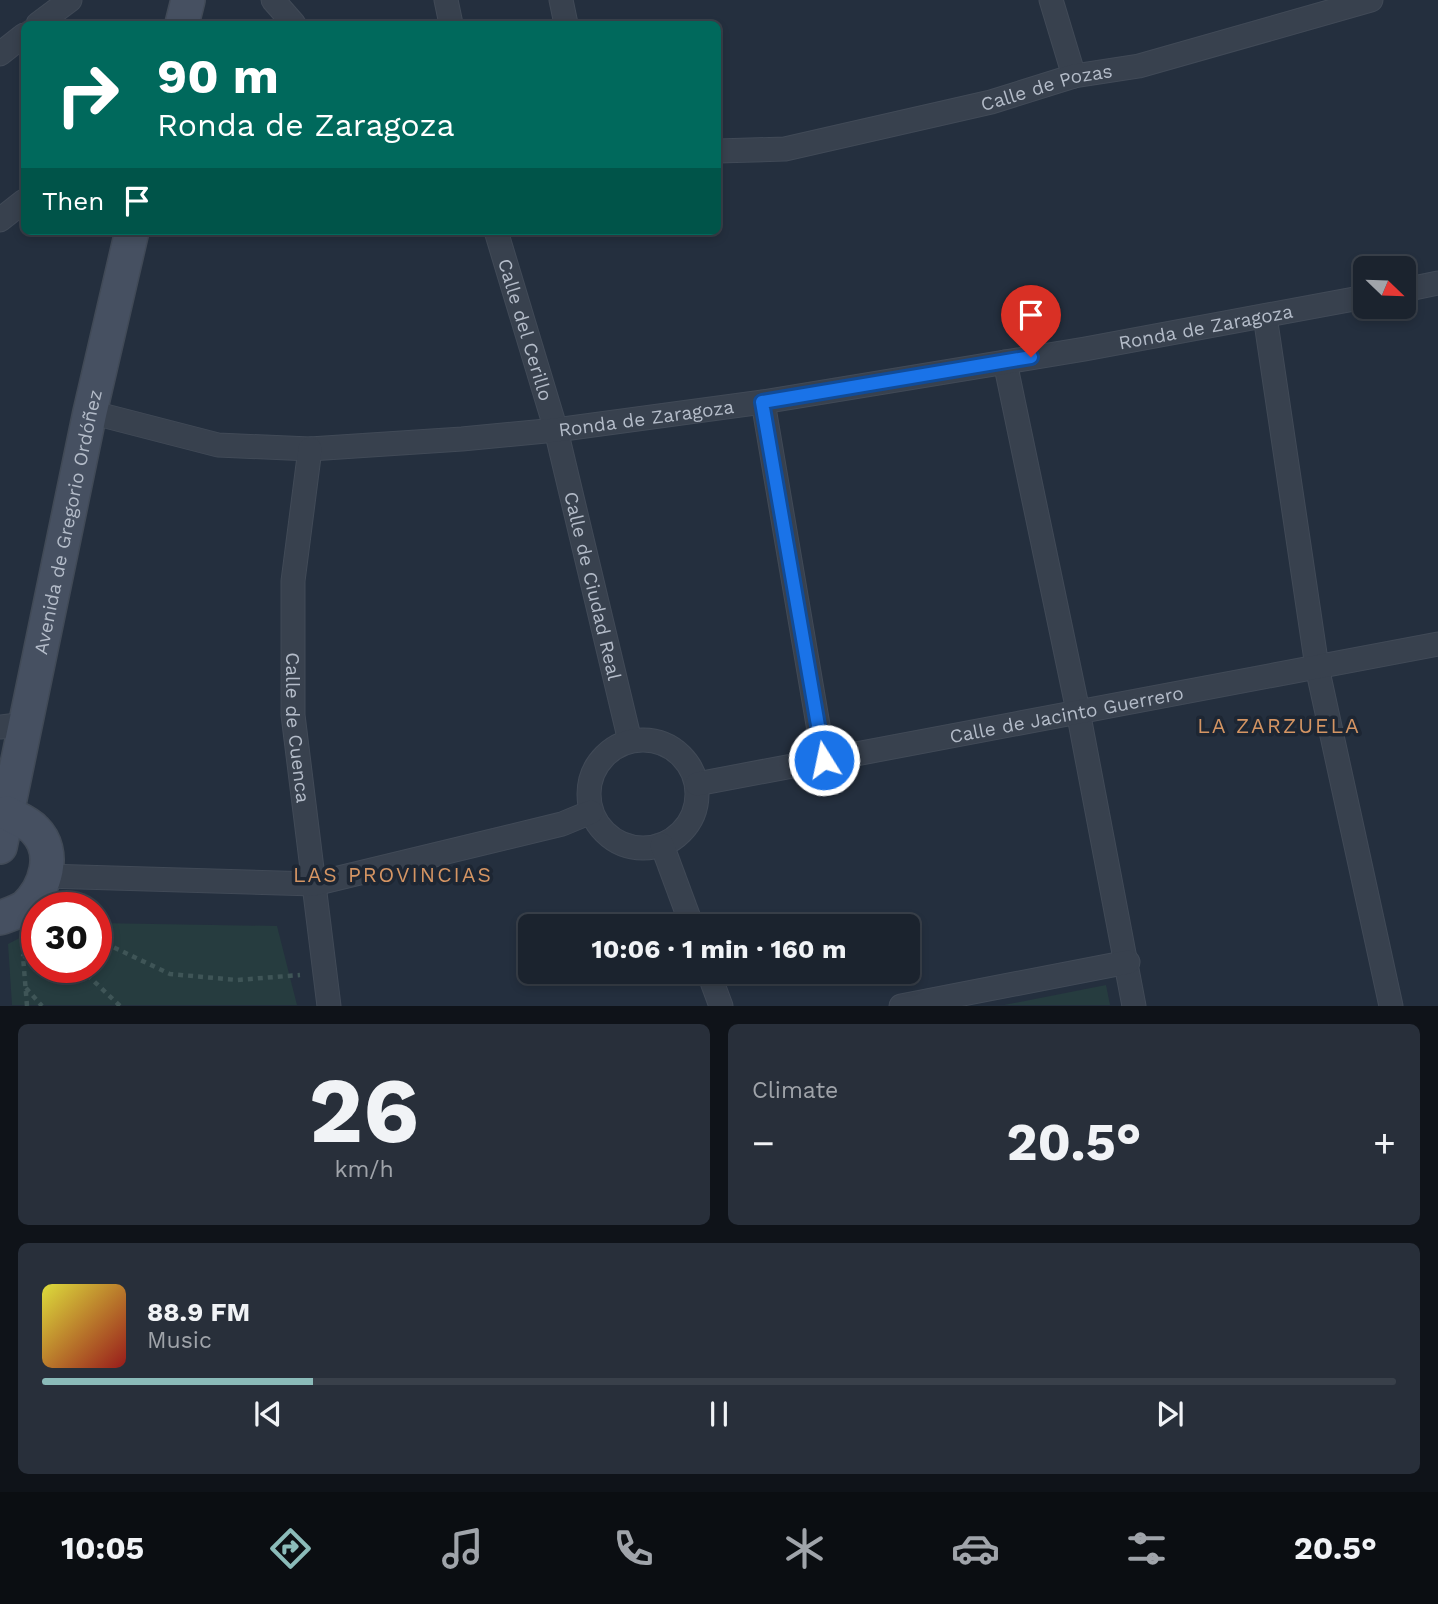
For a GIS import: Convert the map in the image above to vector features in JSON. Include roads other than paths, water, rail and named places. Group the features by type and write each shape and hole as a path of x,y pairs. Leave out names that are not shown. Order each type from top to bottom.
{"street":[{"path":"42,21 69,0"},
{"path":"183,21 188,0"},
{"path":"274,0 292,21"},
{"path":"446,0 450,21"},
{"path":"561,0 565,21"},
{"path":"1051,0 1074,76"},
{"name":"Calle de Pozas","path":"721,151 785,149 991,103 1074,76 1139,65 1371,0"},
{"path":"0,54 21,37"},
{"path":"0,219 21,203"},
{"name":"Avenida de Gregorio Ordóñez","path":"0,847 7,813 13,725 131,235"},
{"name":"Calle del Cerillo","path":"497,235 556,430"},
{"path":"1416,288 1438,283"},
{"name":"Ronda de Zaragoza","path":"90,412 218,445 310,449 462,439 556,430 762,402 1353,299"},
{"path":"1265,316 1318,667 1391,1006"},
{"path":"1004,362 1078,711 1128,962 1134,1006"},
{"path":"762,402 824,760"},
{"name":"Calle de Ciudad Real","path":"556,430 630,741"},
{"name":"Calle de Cuenca","path":"310,449 293,581 293,702 329,1006"},
{"name":"Calle de Jacinto Guerrero","path":"696,784 1438,644"},
{"path":"648,740 665,744 679,753 691,767 696,784 697,803 691,821 679,835 662,845 637,848 612,840 599,828 591,812 588,794 591,776 600,760 613,748 630,741 648,740"},
{"path":"46,876 314,884 562,824 591,812"},
{"path":"0,918 24,908 46,876 45,841 34,828 7,813"},
{"path":"662,845 688,914"},
{"path":"901,1006 1128,962"},
{"path":"713,984 721,1006"}],"district":[{"name":"LA ZARZUELA","path":"1279,725"},
{"name":"LAS PROVINCIAS","path":"393,874"}]}
